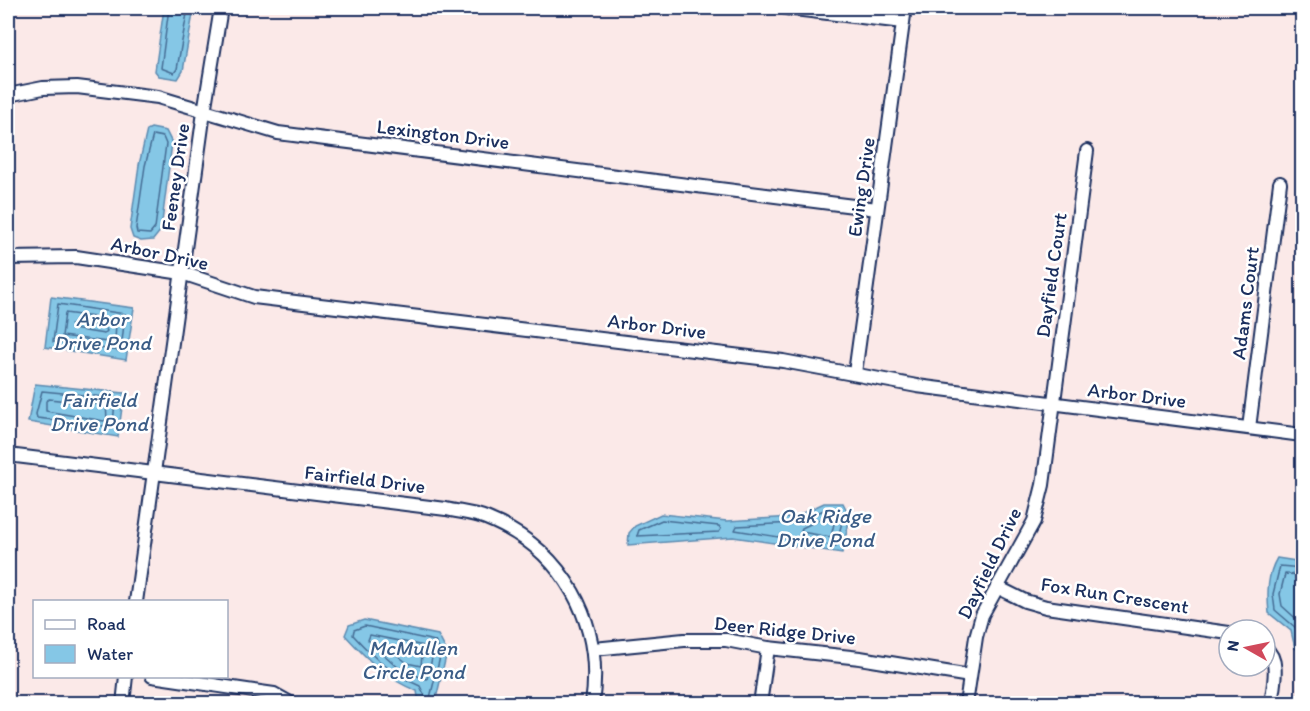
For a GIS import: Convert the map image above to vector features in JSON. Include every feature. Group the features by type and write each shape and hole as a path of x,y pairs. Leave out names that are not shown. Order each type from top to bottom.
{"street":[{"name":"Feeney Drive","path":"136,600 204,112 221,8"},
{"path":"786,8 903,22"},
{"name":"Ewing Drive","path":"855,373 905,8"},
{"name":"Lexington Drive","path":"8,95 43,88 77,87 158,97 278,133 877,208"},
{"name":"Dayfield Court","path":"1053,404 1087,151"},
{"name":"Adams Court","path":"1249,428 1280,183"},
{"name":"Arbor Drive","path":"8,258 76,257 182,273 254,297 772,360 855,373 916,386 1302,435"},
{"name":"Dayfield Drive","path":"966,704 975,637 982,615 1034,521 1043,485 1053,404"},
{"name":"Fairfield Drive","path":"8,455 446,509 486,518 522,536 553,564 574,590 594,649 595,684 592,704"},
{"name":"Fox Run Crescent","path":"997,587 1025,601 1046,607 1217,631"},
{"name":"Deer Ridge Drive","path":"594,649 684,640 726,640 970,676"},
{"path":"760,704 768,648"},
{"path":"123,704 126,678"},
{"path":"166,678 274,694 292,704"},
{"path":"1271,704 1274,678"}],"water":[{"path":"164,8 194,8 183,71 178,79 159,76 155,71"},
{"path":"151,128 166,131 172,143 161,230 153,240 141,241 133,238 130,229 139,165 147,130"},
{"name":"Arbor Drive Pond","path":"51,297 134,308 126,360 45,347"},
{"name":"Fairfield Drive Pond","path":"35,384 124,393 118,437 28,422"},
{"name":"Oak Ridge Drive Pond","path":"824,503 843,503 850,517 842,553 733,537 628,545 629,533 635,526 661,514 727,521 794,517"},
{"path":"1277,558 1302,562 1302,654 1295,648 1291,631 1269,613 1268,585"},
{"name":"McMullen Circle Pond","path":"364,620 438,635 447,652 435,703 419,703 417,691 386,674 345,635 349,625"}]}
